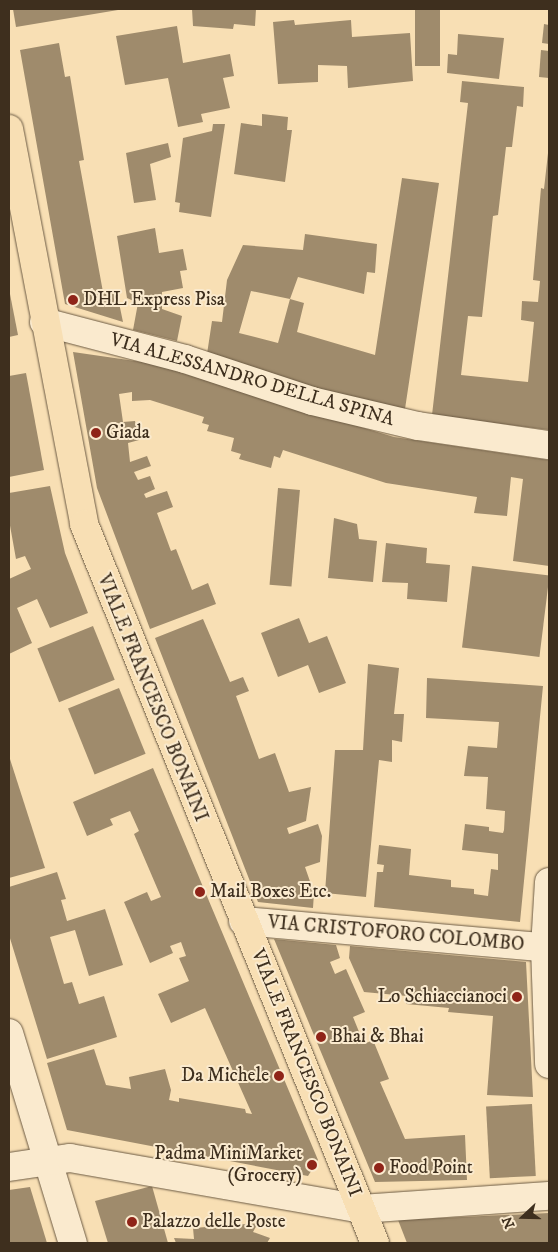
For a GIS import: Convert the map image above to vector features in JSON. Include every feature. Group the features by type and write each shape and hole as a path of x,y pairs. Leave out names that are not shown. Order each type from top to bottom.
{"main road":[{"name":"VIALE FRANCESCO BONAINI","path":"9,128 44,322 84,524 243,921 375,1243"}],"street":[{"name":"VIA ALESSANDRO DELLA SPINA","path":"44,322 185,360 312,401 418,426 549,445"},
{"path":"549,882 547,947 549,1064"},
{"name":"VIA CRISTOFORO COLOMBO","path":"243,921 547,947"},
{"path":"9,1033 73,1243"},
{"path":"9,1167 70,1158 362,1209 549,1196"}],"building":[{"path":"13,9 118,9 118,10 16,27"},
{"path":"192,9 256,9 255,26 234,24 233,29 193,26"},
{"path":"415,9 440,9 440,66 415,66"},
{"path":"294,20 295,25 351,20 352,37 410,33 413,81 348,88 347,66 318,65 318,82 278,84 273,22"},
{"path":"544,24 549,25 549,44 542,43"},
{"path":"177,26 183,63 230,54 234,76 223,78 230,108 201,114 203,122 178,127 168,78 125,85 116,36"},
{"path":"458,34 504,38 499,79 447,73 448,54 457,55"},
{"path":"59,43 65,77 70,76 84,160 79,161 103,292 117,293 123,322 65,304 20,50"},
{"path":"541,50 549,51 549,78 539,77"},
{"path":"462,81 524,87 523,107 517,106 512,147 506,147 498,215 493,216 482,317 468,316 461,375 528,382 534,322 521,320 522,301 538,302 540,281 533,280 541,188 544,189 549,144 549,430 432,415 468,103 460,102"},
{"path":"262,114 288,117 287,130 292,130 285,182 234,174 241,123 262,126"},
{"path":"213,124 225,124 211,217 179,212 180,203 175,202 183,138 212,131"},
{"path":"168,143 171,157 150,164 156,200 134,203 126,153"},
{"path":"402,178 439,183 405,409 367,403 207,354 212,321 222,322 227,280 243,245 303,250 305,234 377,244 375,273 367,272 364,294 298,277 290,299 304,303 297,332 375,355","holes":["251,291 290,299 278,343 239,333"]},
{"path":"155,228 159,253 183,249 187,270 180,271 183,288 162,292 162,309 182,316 177,341 133,330 138,303 127,298 117,236"},
{"path":"9,289 18,335 9,337"},
{"path":"73,352 149,363 394,437 549,460 549,566 513,561 523,479 511,477 507,516 474,513 477,497 386,483 283,450 280,458 274,456 271,468 239,459 241,454 231,451 234,438 207,431 209,425 202,423 204,417 150,400 132,401 132,392 119,394 123,422 135,421 139,440 128,443 130,462 147,456 151,466 134,472 138,480 150,476 155,489 144,494 146,498 167,491 173,507 157,513 171,551 176,549 192,590 208,583 216,604 150,629 97,488"},
{"path":"26,373 44,470 9,477 9,376"},
{"path":"50,486 65,553 88,613 50,628 37,599 17,608 32,643 9,654 9,579 31,569 25,556 16,559 9,520 9,493"},
{"path":"278,488 300,490 291,587 270,585"},
{"path":"334,518 357,524 359,539 377,541 373,582 328,578"},
{"path":"386,543 427,548 426,563 450,565 447,602 407,599 408,583 382,582"},
{"path":"472,566 549,575 539,657 462,647"},
{"path":"299,618 309,643 327,636 346,683 319,693 308,665 278,677 261,633"},
{"path":"203,619 230,682 243,677 249,691 236,696 259,759 275,753 289,792 311,787 306,821 287,828 289,834 318,824 322,836 320,862 305,867 314,893 313,908 258,902 155,638"},
{"path":"93,626 115,680 59,702 37,648"},
{"path":"368,664 399,668 394,714 404,714 402,742 392,740 392,762 379,760 366,897 325,893 335,750 363,750"},
{"path":"427,678 543,686 520,922 374,907 377,872 383,872 384,865 377,864 379,845 411,849 409,875 451,880 451,887 474,889 474,894 488,896 491,869 498,870 498,854 462,850 465,824 489,827 489,831 503,833 504,830 505,811 486,809 488,777 464,776 468,746 497,748 499,722 426,718"},
{"path":"119,688 146,754 95,774 68,709"},
{"path":"9,756 45,868 9,878"},
{"path":"153,768 318,1160 308,1176 67,1130 47,1063 94,1049 106,1085 131,1089 129,1077 165,1069 171,1090 169,1100 179,1102 179,1098 245,1109 246,1113 252,1114 205,1008 171,1023 158,994 189,981 179,958 186,956 181,942 170,946 173,953 150,963 124,902 147,892 151,901 161,897 134,834 139,831 130,811 110,819 113,825 87,836 73,802"},
{"path":"57,872 66,899 61,900 67,921 105,909 123,965 89,976 75,930 50,937 64,984 72,982 79,1004 104,996 117,1037 47,1059 9,935 9,887"},
{"path":"274,939 336,945 340,958 330,962 335,974 346,969 365,1012 353,1017 364,1044 373,1040 389,1079 380,1082 405,1139 465,1135 467,1180 375,1182"},
{"path":"350,946 526,962 533,1097 487,1095 493,1016 448,1012 449,1008 406,1004 407,996 364,992 349,958"},
{"path":"532,1104 536,1176 490,1178 486,1106"},
{"name":"Palazzo delle Poste","path":"152,1186 168,1243 108,1243 95,1201"},
{"path":"30,1187 47,1243 9,1243 9,1190"},
{"path":"549,1213 549,1243 407,1243 398,1220"},
{"name":"Palazzo delle Poste","path":"258,1223 253,1232 270,1238 267,1243 176,1243 174,1238 194,1239 193,1228"}],"place":[{"name":"DHL Express Pisa","path":"73,300"},
{"name":"Giada","path":"96,433"},
{"name":"Mail Boxes Etc.","path":"200,892"},
{"name":"Lo Schiaccianoci","path":"517,997"},
{"name":"Bhai & Bhai","path":"321,1037"},
{"name":"Da Michele","path":"279,1076"},
{"name":"Padma MiniMarket (Grocery)","path":"312,1165"},
{"name":"Food Point","path":"379,1168"},
{"name":"Palazzo delle Poste","path":"132,1222"}]}
